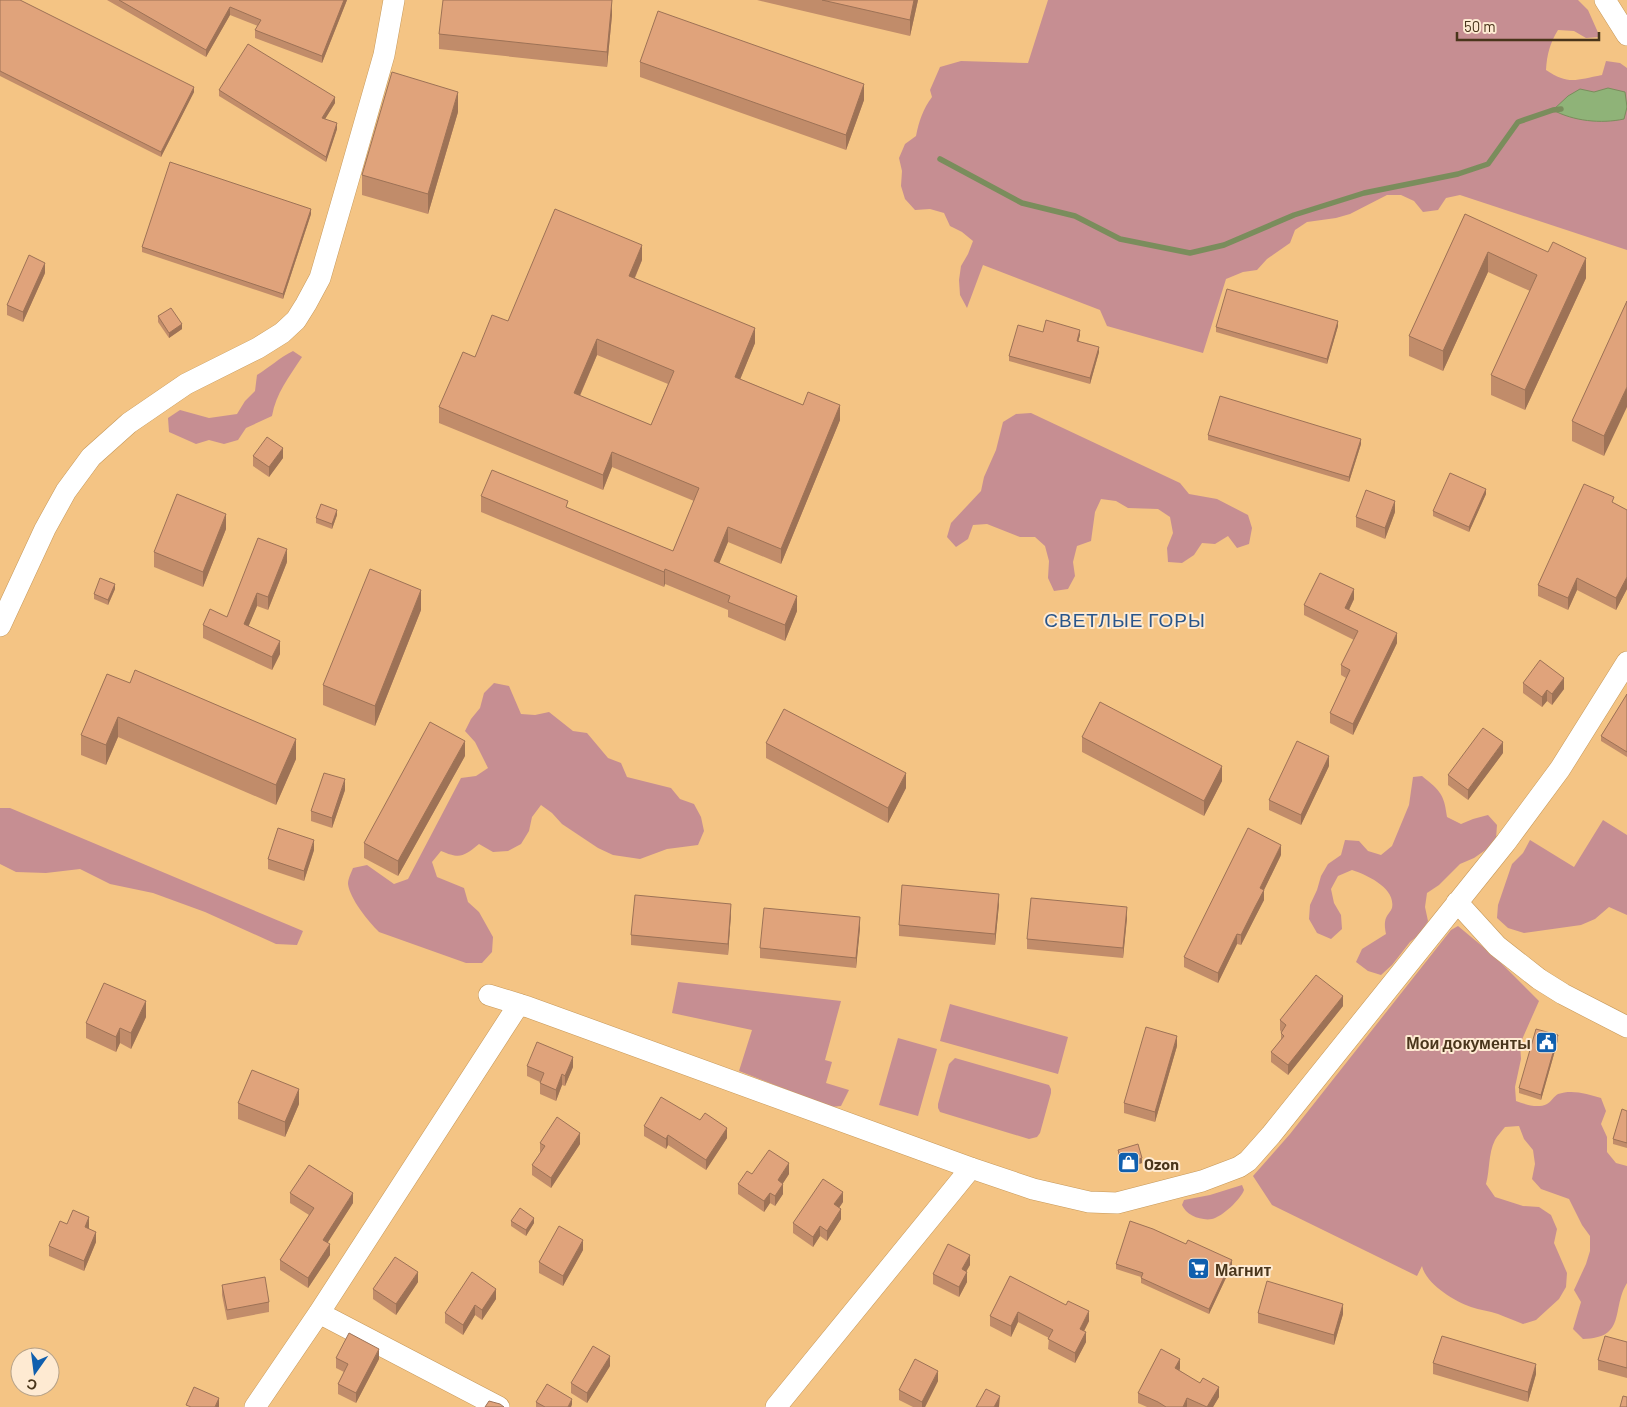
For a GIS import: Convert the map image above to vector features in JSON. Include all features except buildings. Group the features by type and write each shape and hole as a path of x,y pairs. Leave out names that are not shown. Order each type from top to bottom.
{"street":[{"path":"0,626 49,522 66,491 91,457 129,423 186,384 258,348 282,333 296,320 320,278 384,55 394,0"},
{"path":"1605,0 1627,35"},
{"path":"489,994 1033,1189 1089,1202 1110,1203 1202,1181 1239,1167 1248,1161 1271,1135 1506,842 1560,769 1627,662"},
{"path":"1458,902 1497,946 1539,979 1563,994 1627,1027"},
{"path":"256,1407 519,1004"},
{"path":"776,1407 971,1168"},
{"path":"319,1313 499,1407"}],"shaded area":[{"path":"1048,0 1578,0 1588,10 1600,37 1586,38 1574,31 1558,30 1549,49 1546,70 1560,78 1572,80 1602,75 1606,61 1620,63 1627,68 1627,250 1460,195 1446,198 1438,210 1423,212 1414,201 1401,195 1387,195 1350,214 1307,222 1295,230 1290,243 1267,259 1257,270 1243,272 1226,279 1203,353 1107,326 1100,310 983,265 967,308 960,295 959,280 961,266 973,241 962,232 950,226 944,213 930,209 915,210 905,199 901,186 902,171 899,158 905,144 916,136 922,115 932,97 930,90 940,67 961,61 1028,63"},
{"path":"1608,88 1625,92 1627,107 1624,119 1606,121 1578,119 1553,110 1568,96 1580,89 1594,92"},
{"path":"293,351 302,357 280,392 272,416 246,428 238,440 224,444 209,440 196,444 169,432 168,418 180,410 209,418 237,414 245,401 255,391 257,375"},
{"path":"1031,413 1180,483 1189,494 1217,499 1248,515 1252,528 1249,544 1237,548 1228,536 1215,544 1202,543 1194,555 1182,563 1168,562 1167,548 1173,533 1170,517 1158,509 1128,508 1116,501 1101,499 1095,512 1091,541 1077,546 1073,562 1075,576 1068,589 1054,591 1048,578 1049,561 1045,546 1035,537 1020,537 987,524 973,525 968,539 956,547 947,537 951,523 981,491 984,477 996,450 1003,422 1016,414"},
{"path":"494,683 509,686 521,714 535,715 549,712 573,731 587,733 608,758 621,763 627,777 671,788 680,799 694,804 701,817 704,831 698,845 667,849 640,859 613,855 598,848 562,824 541,805 532,817 529,831 521,844 508,851 493,852 479,844 469,852 457,856 441,851 432,862 437,877 464,888 468,902 479,912 493,937 492,952 482,963 466,963 379,932 356,903 349,890 348,882 353,868 367,865 394,884 408,879 461,778 476,776 488,768 475,742 465,731 471,719 480,708 484,693"},
{"path":"1422,776 1443,797 1447,817 1461,824 1488,815 1497,825 1496,839 1487,849 1474,858 1460,864 1439,885 1427,893 1425,907 1428,921 1421,933 1410,942 1392,965 1381,975 1368,971 1356,962 1362,949 1386,934 1385,922 1392,908 1392,901 1390,894 1379,883 1352,870 1338,876 1331,889 1334,903 1341,915 1342,929 1331,939 1317,933 1309,919 1310,905 1321,876 1328,864 1341,855 1345,840 1359,841 1368,851 1381,855 1392,846 1409,805 1413,777"},
{"path":"0,808 10,808 303,931 297,945 276,944 205,912 153,893 110,884 80,869 46,873 16,872 0,864"},
{"path":"1603,820 1627,835 1627,915 1609,907 1595,919 1581,925 1524,933 1508,928 1497,918 1498,905 1512,864 1523,853 1530,840 1574,867"},
{"path":"1458,926 1494,956 1539,1001 1520,1044 1521,1059 1515,1087 1516,1101 1531,1106 1539,1106 1548,1103 1558,1094 1569,1092 1601,1098 1606,1111 1601,1124 1607,1137 1607,1152 1616,1163 1627,1166 1627,1283 1622,1293 1612,1328 1597,1337 1583,1339 1573,1329 1581,1302 1574,1290 1590,1251 1590,1236 1582,1225 1569,1199 1541,1189 1532,1179 1535,1164 1533,1150 1524,1139 1519,1126 1505,1127 1496,1138 1491,1151 1486,1184 1495,1197 1523,1206 1539,1207 1551,1215 1557,1229 1554,1243 1567,1273 1566,1287 1559,1299 1536,1320 1523,1324 1457,1301 1429,1279 1422,1266 1417,1276 1272,1205 1253,1176 1290,1134 1451,930"},
{"path":"678,982 841,1001 825,1060 832,1062 826,1083 849,1090 841,1106 831,1107 739,1071 752,1030 672,1013"},
{"path":"950,1004 1068,1037 1058,1074 940,1041"},
{"path":"898,1038 937,1049 918,1116 879,1105"},
{"path":"955,1058 1049,1085 1051,1093 1040,1133 1037,1137 1029,1139 940,1112 938,1104 949,1064"},
{"path":"1242,1185 1244,1190 1235,1203 1216,1218 1203,1219 1194,1216 1187,1212 1182,1205 1184,1200 1210,1195"}],"waterway":[{"path":"940,159 1022,203 1075,216 1120,239 1190,253 1224,245 1294,215 1364,193 1458,174 1488,164 1518,122 1561,109"}],"place":[{"name":"Мои документы","path":"1547,1042"},
{"name":"Ozon","path":"1128,1163"},
{"name":"Магнит","path":"1199,1269"}],"district":[{"name":"СВЕТЛЫЕ ГОРЫ","path":"1125,619"}]}
